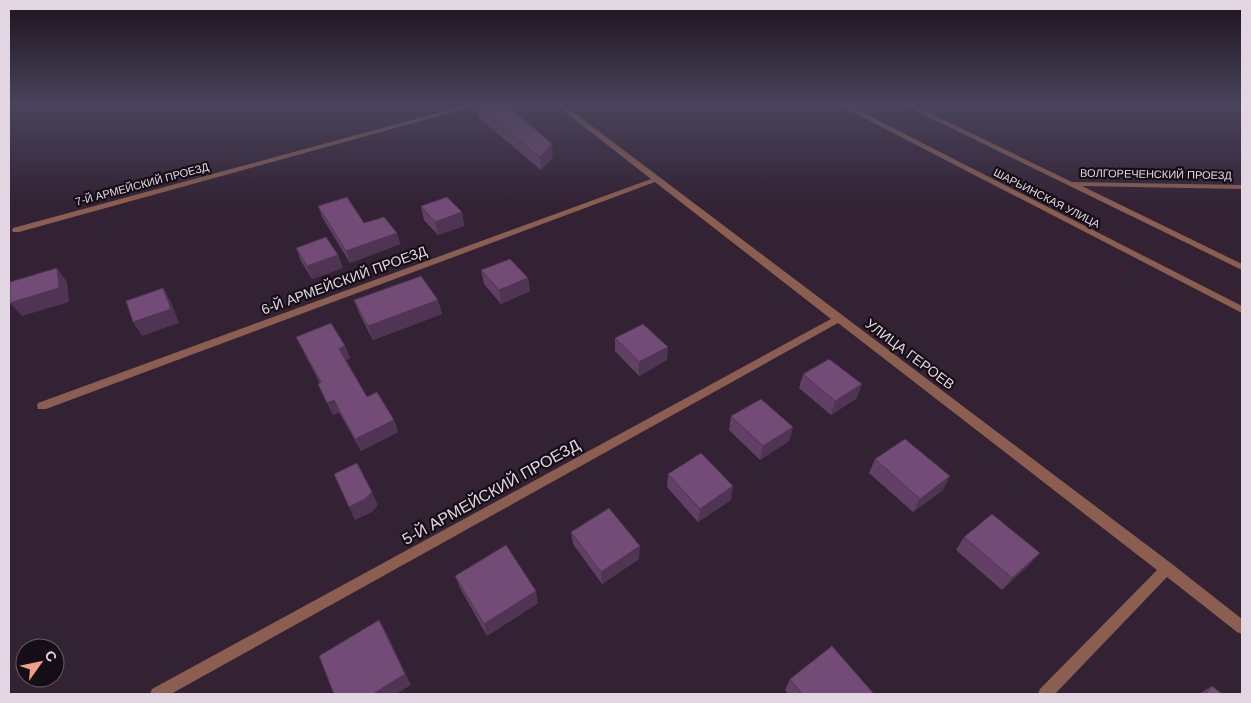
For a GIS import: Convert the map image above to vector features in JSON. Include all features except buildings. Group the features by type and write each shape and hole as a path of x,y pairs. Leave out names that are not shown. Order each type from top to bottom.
{"street":[{"name":"7-Й АРМЕЙСКИЙ ПРОЕЗД","path":"16,230 358,138"},
{"name":"УЛИЦА ГЕРОЕВ","path":"600,138 840,318 1242,627"},
{"name":"ШАРЬИНСКАЯ УЛИЦА","path":"904,138 1242,310"},
{"name":"ШАРЬИНСКАЯ УЛИЦА","path":"973,138 1242,267"},
{"name":"6-Й АРМЕЙСКИЙ ПРОЕЗД","path":"42,406 655,180"},
{"name":"ВОЛГОРЕЧЕНСКИЙ ПРОЕЗД","path":"1069,184 1242,188"},
{"name":"5-Й АРМЕЙСКИЙ ПРОЕЗД","path":"157,694 840,318"},
{"path":"1045,694 1167,568"}]}
